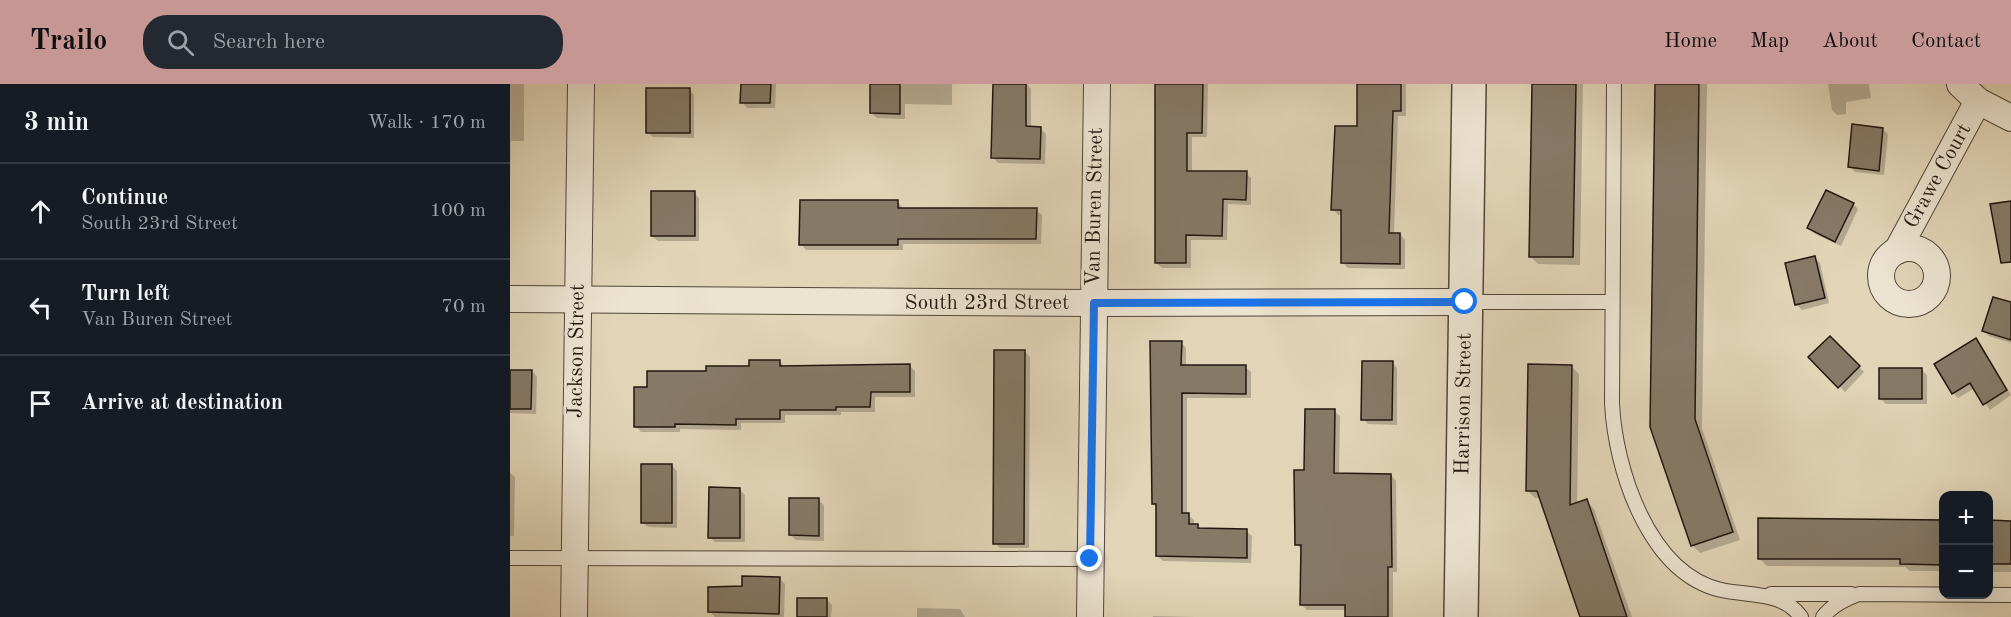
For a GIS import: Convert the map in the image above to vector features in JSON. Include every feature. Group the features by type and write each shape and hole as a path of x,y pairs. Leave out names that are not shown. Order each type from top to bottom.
{"street":[{"name":"Jackson Street","path":"574,617 581,84"},
{"name":"Van Buren Street","path":"1090,617 1096,84"},
{"name":"Harrison Street","path":"1461,617 1469,84"},
{"path":"1969,93 2011,118"},
{"name":"Grawe Court","path":"1897,250 1969,93"},
{"name":"South 23rd Street","path":"510,299 1094,303 1465,302"}],"lane":[{"path":"1614,84 1613,426 1623,474 1640,514 1663,549 1689,575 1702,584 1721,590 1779,599 1801,617"},
{"path":"1465,302 1612,302"},
{"path":"510,558 1090,559"},
{"path":"1756,594 2011,595"},
{"path":"1823,617 1827,611 1843,600 1859,594"}],"building":[{"path":"741,84 771,84 770,103 740,103"},
{"path":"870,84 900,84 900,114 870,113"},
{"path":"993,84 1026,84 1026,126 1041,127 1040,159 991,158"},
{"path":"1155,84 1203,84 1202,133 1187,133 1187,171 1247,171 1246,200 1223,199 1222,236 1186,235 1186,263 1155,263"},
{"path":"1357,84 1401,84 1401,111 1393,111 1389,233 1400,233 1400,264 1341,263 1341,210 1331,210 1335,126 1357,126"},
{"path":"1532,84 1576,84 1573,257 1529,257"},
{"path":"1655,84 1699,84 1695,419 1733,532 1691,546 1650,427"},
{"path":"646,88 690,88 690,133 646,133"},
{"path":"1852,124 1883,128 1879,171 1848,167"},
{"path":"1826,190 1854,203 1835,242 1807,228"},
{"path":"651,191 695,191 695,236 651,236"},
{"path":"800,200 898,200 898,208 1037,208 1036,239 898,239 898,245 799,245"},
{"path":"2011,201 2011,262 2001,263 1990,204"},
{"path":"1815,256 1825,298 1795,305 1785,263"},
{"path":"1993,297 2011,302 2011,340 1982,331"},
{"path":"1830,336 1860,366 1838,388 1808,357"},
{"path":"1976,338 2007,390 1983,405 1970,383 1952,394 1934,364"},
{"path":"1150,341 1182,341 1181,365 1246,365 1246,394 1182,393 1182,513 1189,513 1189,524 1198,524 1198,528 1247,529 1247,558 1156,556 1156,504 1152,504"},
{"path":"994,350 1025,350 1024,544 993,544"},
{"path":"749,360 780,360 780,366 910,364 910,392 871,392 870,407 836,407 836,410 780,410 780,419 736,419 736,425 675,424 675,427 634,427 634,387 647,387 647,371 706,371 706,366 749,366"},
{"path":"1362,361 1393,361 1392,420 1361,420"},
{"path":"1528,364 1572,365 1570,505 1587,499 1627,617 1580,617 1537,491 1526,491"},
{"path":"1879,368 1922,368 1922,399 1879,399"},
{"path":"510,370 532,370 531,409 510,409"},
{"path":"1305,409 1335,409 1334,473 1391,474 1392,567 1388,567 1388,617 1345,617 1345,605 1300,605 1301,545 1295,545 1294,470 1304,470"},
{"path":"641,464 672,464 672,523 641,523"},
{"path":"709,487 740,488 740,538 708,538"},
{"path":"789,498 819,498 819,536 789,535"},
{"path":"1758,518 1939,520 1939,565 1900,564 1900,559 1758,559"},
{"path":"1993,520 2011,521 2011,564 1993,564"},
{"path":"742,576 780,577 779,614 708,612 708,587 742,586"},
{"path":"797,598 827,598 827,617 797,617"}],"route":[{"path":"1090,559 1094,303 1465,302"}]}
